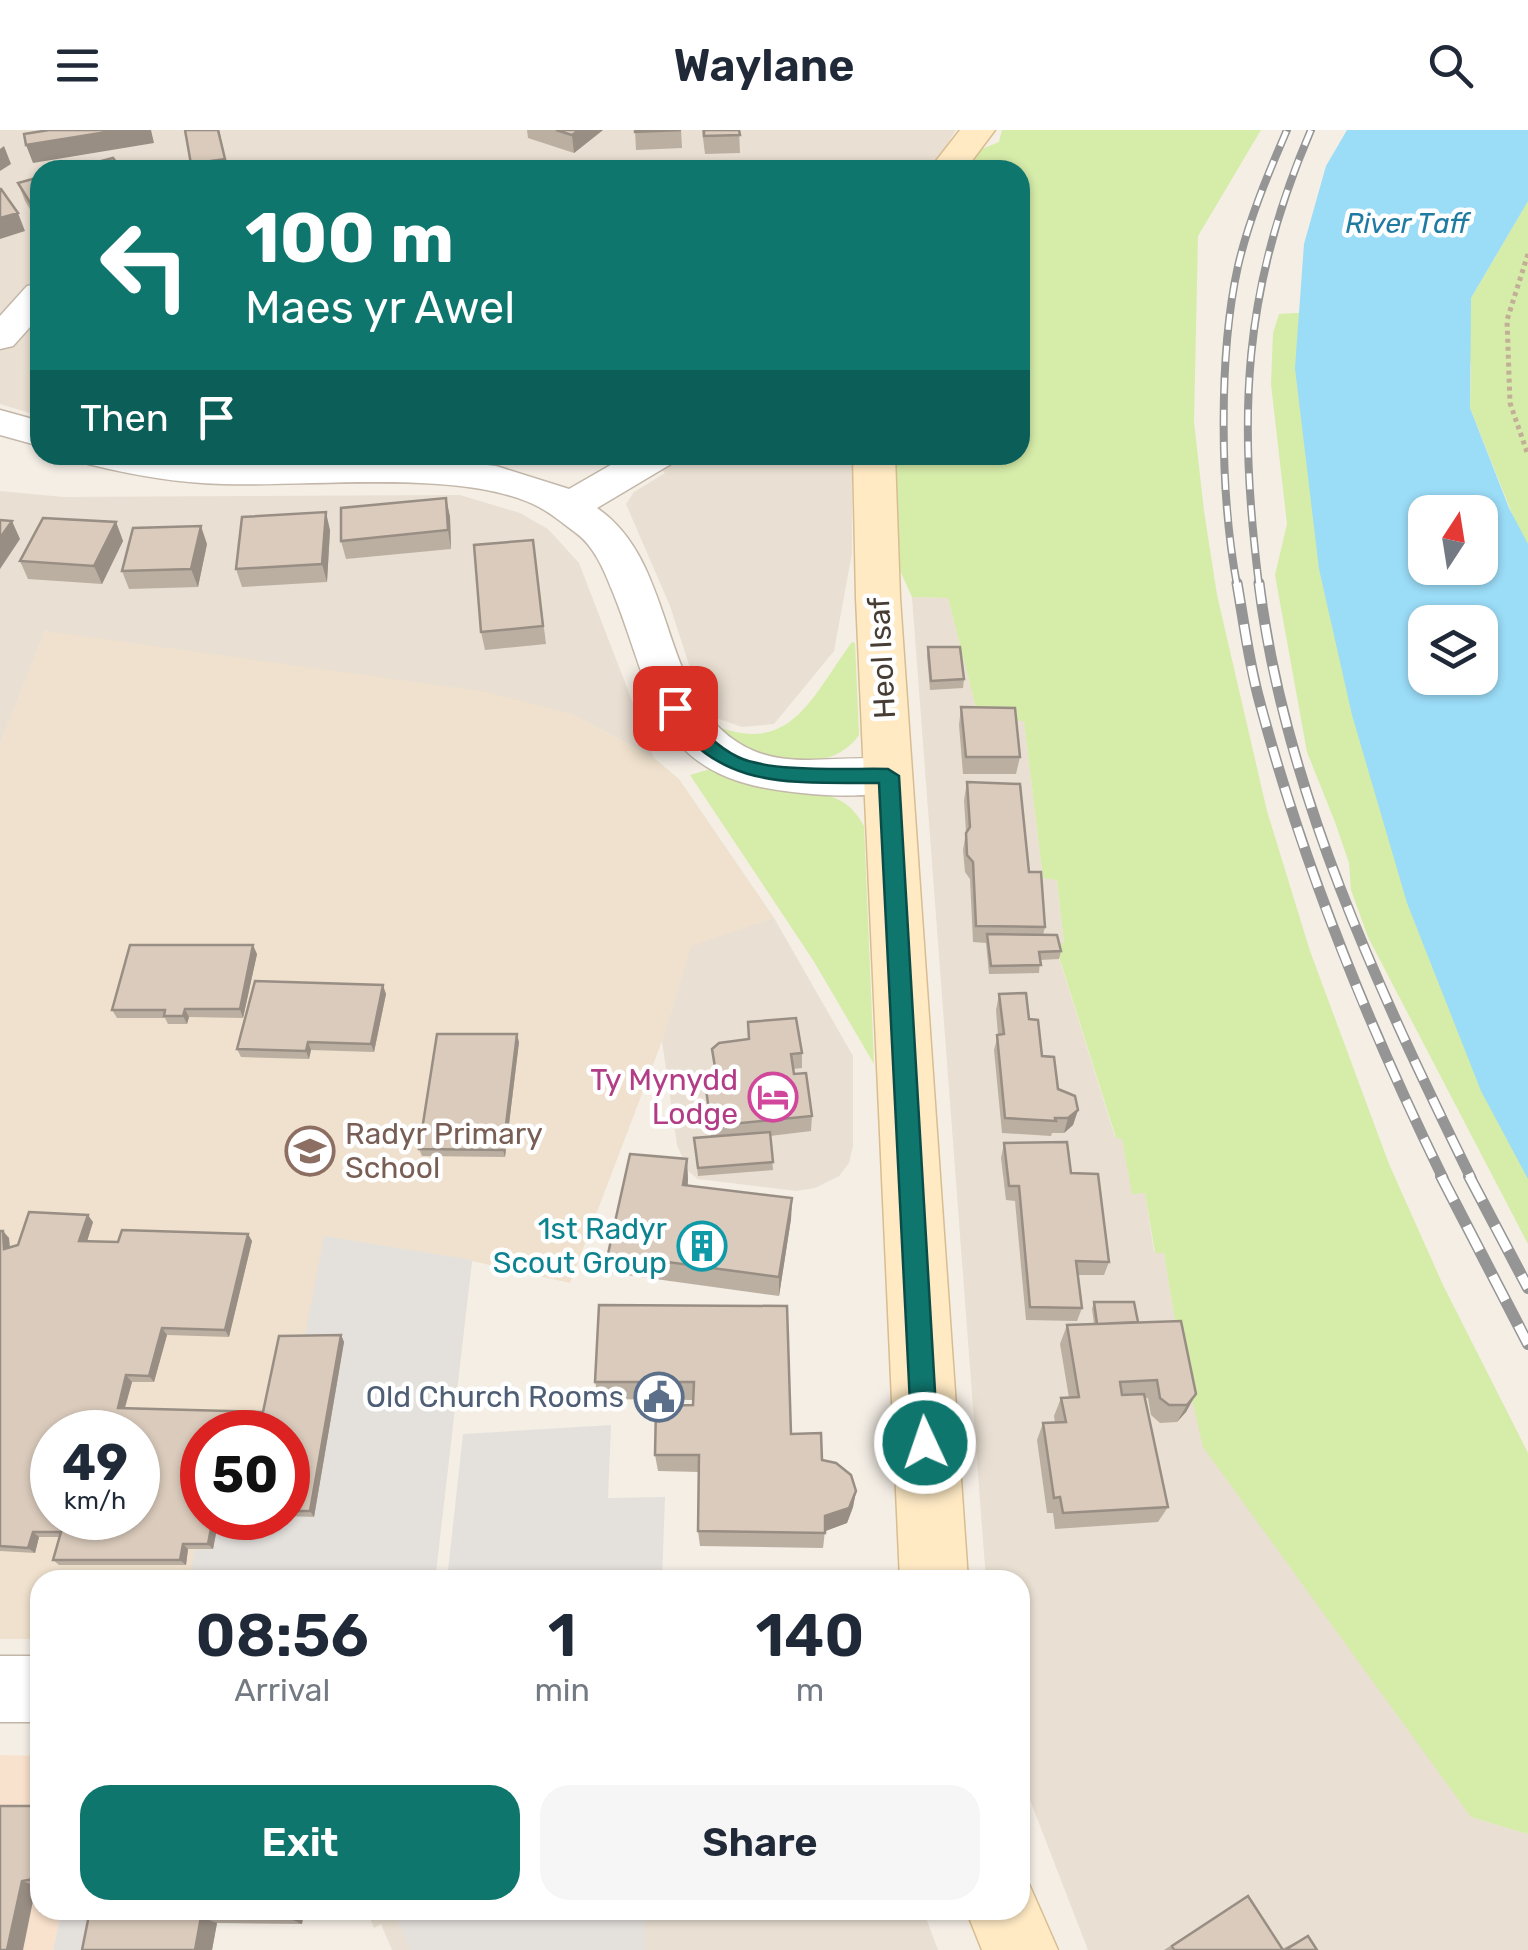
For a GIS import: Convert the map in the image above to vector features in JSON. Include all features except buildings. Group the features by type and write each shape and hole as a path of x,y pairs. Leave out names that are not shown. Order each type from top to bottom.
{"main road":[{"path":"955,160 978,130"},
{"name":"Heol Isaf","path":"874,465 888,776 933,1570"},
{"path":"1007,1920 1020,1950"}],"street":[{"path":"0,338 30,305"},
{"path":"0,422 30,431"},
{"path":"143,465 203,472 360,470 492,478 539,490 570,506 598,529 618,559 675,708 689,730 710,750 734,764 764,772 888,776"},
{"path":"570,506 640,465"},
{"path":"0,1689 30,1689"}],"path":[{"path":"1528,254 1506,320 1510,402 1528,455"}],"shaded area":[{"path":"0,130 956,130 937,160 30,160 30,413 0,404"},
{"path":"657,465 852,465 852,553 834,651 774,724 742,727 705,714 670,606 626,504 634,492 665,473"},
{"path":"0,491 63,497 460,495 520,513 548,529 579,563 654,758 572,714 45,631 0,745"},
{"path":"912,597 948,598 979,720 1024,721 1043,878 1057,879 1064,944 1055,945 1115,1137 1122,1138 1132,1193 1145,1192 1154,1252 1164,1253 1177,1333 1471,1817 1528,1834 1528,1950 1088,1950 1030,1800 1030,1570 985,1570"},
{"name":"Radyr Primary School","path":"45,631 487,692 572,714 654,758 679,779 774,918 691,946 662,1041 570,1283 472,1261 436,1570 30,1570 30,1639 0,1639 0,745"},
{"path":"774,918 853,1056 853,1146 849,1163 839,1176 815,1188 796,1191 698,1179 689,1172 677,1145 662,1041 691,945"},
{"path":"324,1236 472,1260 436,1570 191,1570 195,1550 213,1549 215,1540 310,1540 310,1410 298,1410 304,1340"},
{"path":"611,1425 608,1498 665,1497 662,1570 448,1570 463,1434"},
{"path":"0,1755 30,1756 30,1920 60,1920 53,1950 0,1950"},
{"path":"60,1920 108,1920 102,1950 53,1950"},
{"path":"371,1920 927,1920 938,1950 392,1950 381,1924 374,1928"},
{"path":"397,1920 645,1920 644,1950 410,1950"}],"green space":[{"path":"1002,130 1261,130 1198,236 1194,422 1217,595 1267,811 1310,951 1389,1164 1443,1285 1528,1453 1528,1834 1471,1817 1203,1447 1177,1333 1164,1253 1155,1253 1145,1193 1132,1194 1122,1139 1116,1138 1055,944 1064,943 1057,880 1043,878 1024,721 979,720 948,598 912,597 897,564 888,465 1030,465 1030,160 966,160 972,153 999,142"},
{"path":"1528,168 1528,595 1513,516 1470,408 1471,365 1448,329 1471,298 1522,211"},
{"path":"1313,312 1408,681 1408,695 1411,695 1528,1148 1528,1244 1368,937 1351,890 1349,863 1307,752 1275,575 1287,524 1271,384 1273,333 1279,314"},
{"path":"852,642 859,735 839,753 798,762 769,758 744,748 709,723 760,734 779,728 810,702"},
{"path":"711,769 765,787 836,799 856,813 864,826 874,1064 813,960 690,775"}],"water":[{"name":"River Taff","path":"1347,130 1528,130 1528,201 1471,298 1470,408 1509,508 1528,544 1528,1179 1481,1091 1407,903 1352,715 1319,569 1295,368 1304,244 1326,166"}],"railway":[{"path":"1237,585 1225,468 1227,341 1242,248 1287,130"},
{"path":"1259,585 1249,465 1251,354 1271,245 1311,130"},
{"path":"1237,583 1256,688 1317,885 1364,1004 1443,1178"},
{"path":"1259,583 1290,737 1313,813 1371,963 1471,1178"},
{"path":"1441,1176 1528,1344"},
{"path":"1469,1176 1528,1288"}],"place":[{"name":"Ty Mynydd Lodge","path":"773,1097"},
{"name":"Radyr Primary School","path":"310,1151"},
{"name":"1st Radyr Scout Group","path":"702,1246"},
{"name":"Old Church Rooms","path":"659,1397"}],"route":[{"path":"675,708 689,730 710,750 734,764 764,772 888,776 925,1443"}]}
